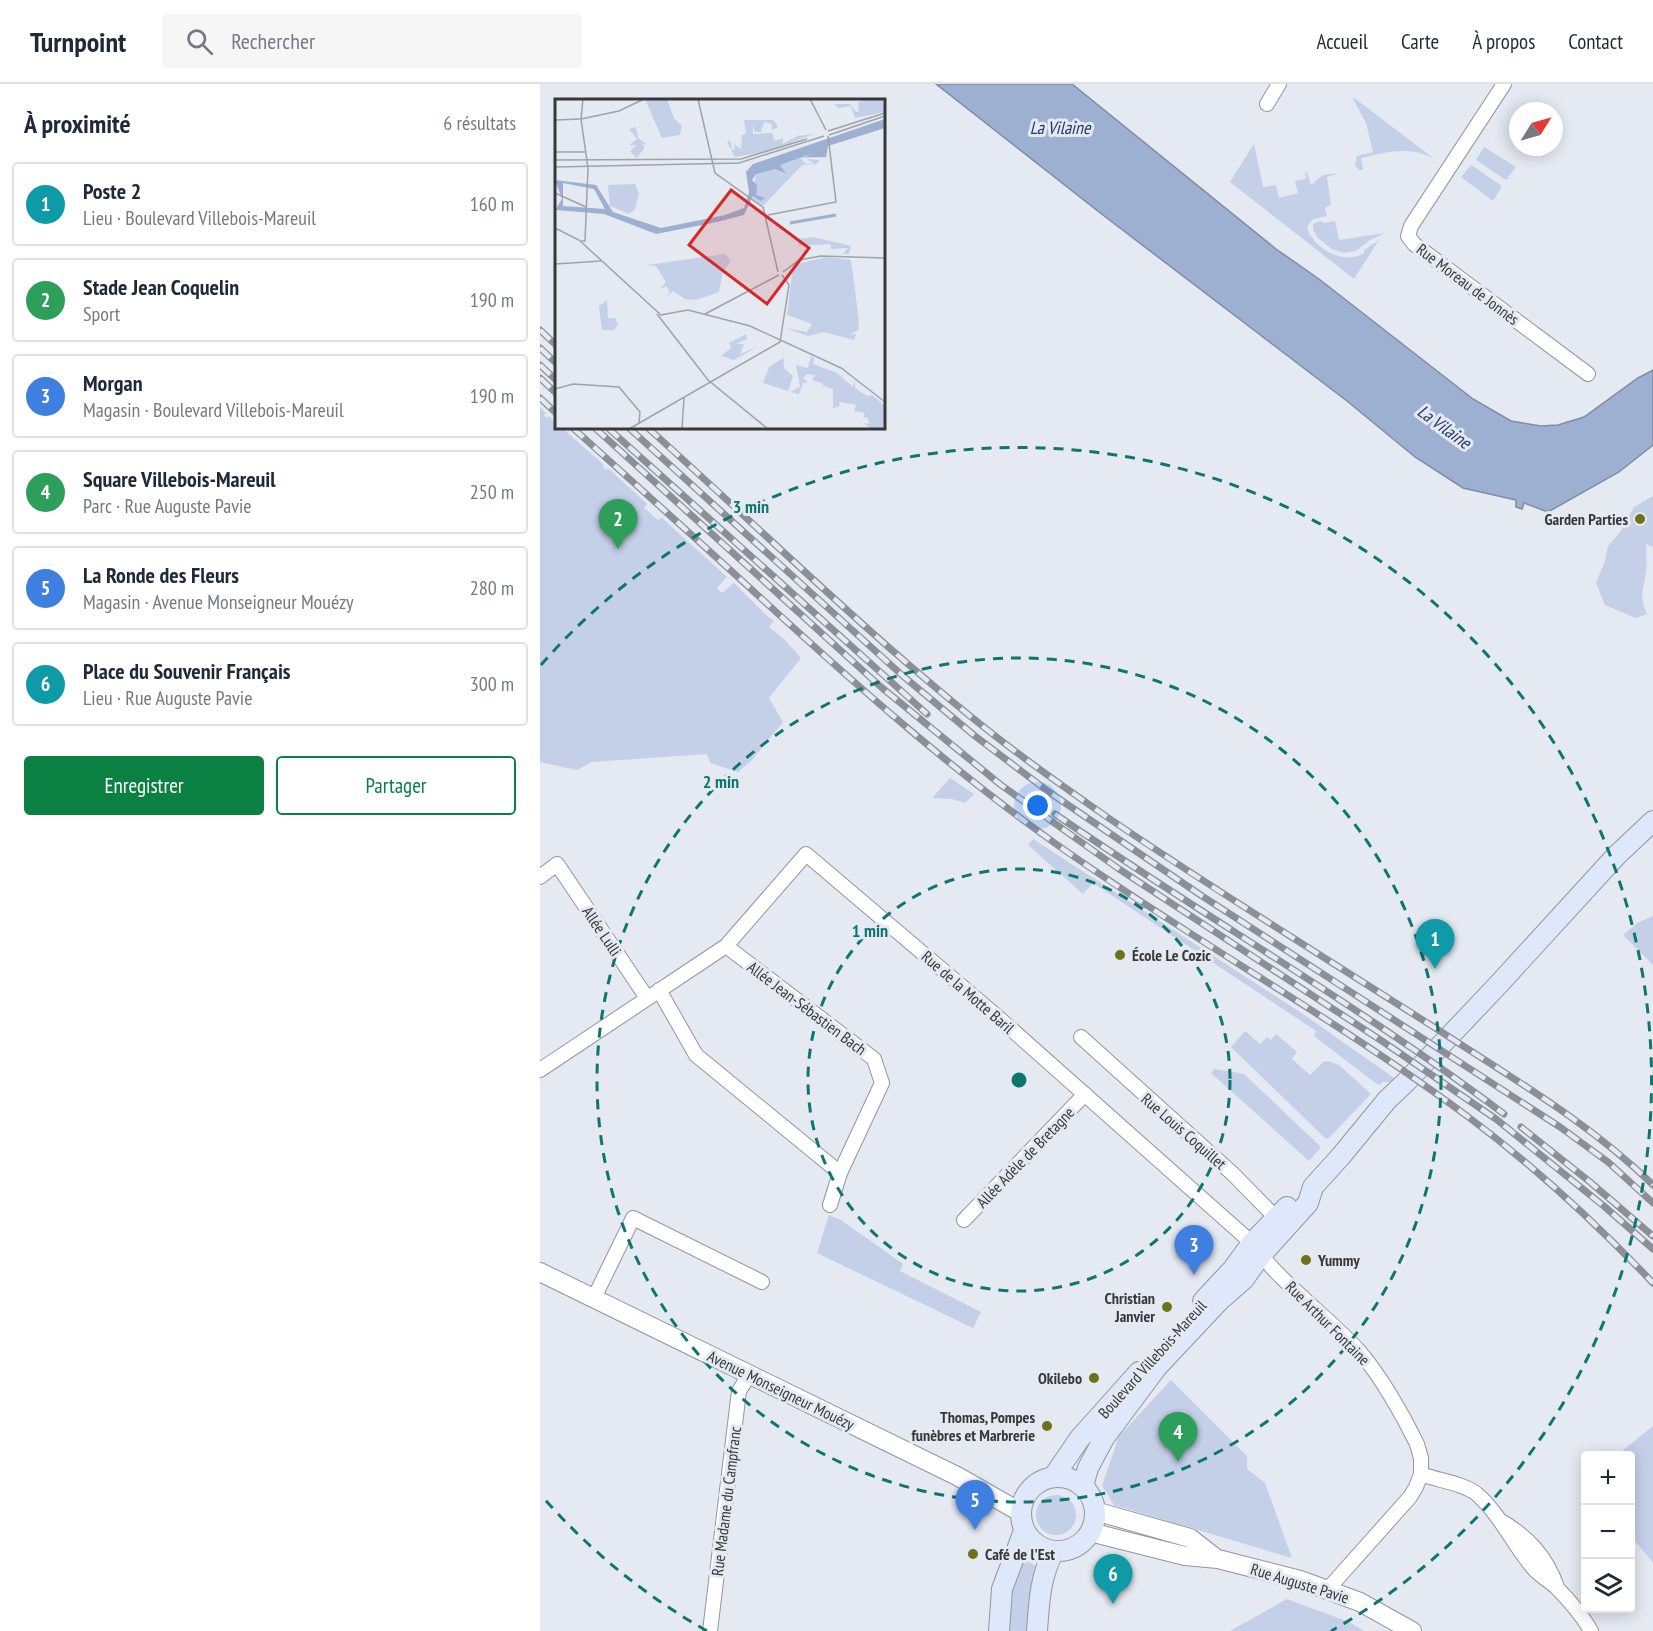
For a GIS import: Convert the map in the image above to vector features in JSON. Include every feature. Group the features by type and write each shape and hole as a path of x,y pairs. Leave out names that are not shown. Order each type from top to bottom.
{"main road":[{"name":"Boulevard Villebois-Mareuil","path":"1054,1476 1085,1432 1233,1269 1281,1223 1299,1194 1313,1187 1387,1100 1405,1084 1616,856 1653,821"},
{"name":"Boulevard Villebois-Mareuil","path":"1083,1486 1095,1453 1113,1425 1157,1367 1244,1279 1256,1249"},
{"path":"999,1631 1002,1589 1022,1522 1027,1492 1039,1481 1054,1476 1075,1480 1083,1486 1093,1502 1095,1511 1095,1520 1090,1532 1081,1544 1054,1551 1037,1545 1022,1522"},
{"path":"1037,1631 1042,1582 1054,1551"}],"street":[{"path":"1267,104 1279,84"},
{"name":"Rue Moreau de Jonnès","path":"1504,84 1411,226 1408,236 1414,244 1588,374"},
{"name":"Rue de la Motte Baril","path":"540,1070 726,946 806,854 1085,1094 1256,1249"},
{"name":"Allée Lulli","path":"540,877 557,864 647,999"},
{"name":"Allée Jean-Sébastien Bach","path":"726,946 874,1059 882,1083 840,1173 830,1205"},
{"path":"659,990 696,1055 840,1173"},
{"name":"Rue Louis Coquillet","path":"1081,1037 1233,1174 1281,1223"},
{"name":"Allée Adèle de Bretagne","path":"964,1220 1085,1094"},
{"path":"594,1298 633,1218 762,1282"},
{"name":"Rue Arthur Fontaine","path":"1256,1249 1347,1338 1373,1368 1417,1444 1421,1458 1421,1474"},
{"name":"Avenue Monseigneur Mouézy","path":"540,1272 957,1476 1022,1522"},
{"name":"Rue Madame du Campfranc","path":"710,1631 739,1391 749,1374"},
{"path":"1328,1589 1410,1497 1421,1474 1477,1494 1536,1571 1557,1588 1591,1631"},
{"name":"Rue Auguste Pavie","path":"1095,1511 1190,1538 1218,1559"},
{"name":"Rue Auguste Pavie","path":"1090,1532 1185,1556 1218,1559 1328,1589 1360,1602 1412,1631"},
{"path":"1581,1616 1603,1631"}],"shaded area":[{"path":"1354,98 1433,158 1415,152 1388,152 1361,158 1363,170 1359,170 1355,165 1357,156 1373,152 1366,123"},
{"path":"1254,144 1263,187 1276,185 1279,198 1298,193 1295,181 1306,179 1305,173 1307,172 1311,185 1323,175 1340,173 1327,177 1331,205 1325,208 1327,216 1313,219 1307,227 1315,242 1330,253 1339,256 1348,257 1364,253 1364,250 1379,240 1354,279 1230,182"},
{"path":"1484,147 1516,167 1506,180 1476,160"},
{"path":"1471,165 1502,186 1493,201 1461,177"},
{"path":"1321,221 1324,223 1335,221 1339,240 1385,233 1370,240 1356,251 1344,253 1332,249 1318,238 1313,230 1313,224"},
{"path":"540,407 546,413 544,415 547,418 549,416 555,421 555,429 563,429 604,465 606,470 608,468 647,504 644,508 658,520 662,518 727,577 717,588 722,593 734,583 769,618 774,620 769,627 784,639 801,658 769,698 783,722 752,760 738,772 710,763 707,754 592,762 577,770 540,762"},
{"path":"1653,496 1653,547 1646,544 1646,569 1642,594 1647,614 1636,618 1605,605 1596,583 1608,546 1620,532 1634,507"},
{"path":"950,778 974,794 965,803 952,799 932,798"},
{"path":"1033,839 1303,1014 1394,1078 1391,1082 1383,1082 1379,1085 1374,1082 1314,1036 1316,1031 1093,883 1083,894 1028,845"},
{"path":"1653,916 1653,965 1623,935 1639,922"},
{"path":"1245,1031 1260,1044 1267,1037 1271,1040 1276,1034 1297,1052 1292,1059 1310,1075 1323,1062 1328,1061 1339,1065 1371,1094 1328,1139 1325,1138 1231,1047"},
{"path":"1214,1069 1244,1074 1321,1147 1309,1161 1211,1073"},
{"path":"829,1215 841,1220 903,1264 900,1271 981,1312 973,1328 817,1253"},
{"path":"1171,1380 1247,1456 1247,1469 1265,1483 1292,1558 1114,1505 1102,1486 1119,1436"},
{"path":"1653,1426 1653,1563 1635,1541 1635,1451 1622,1451"},
{"path":"1056,1495 1070,1501 1076,1515 1070,1529 1056,1535 1042,1529 1036,1515 1042,1501"},
{"path":"1020,1557 1036,1566 1026,1631 1007,1631 1008,1592"},
{"path":"1287,1599 1349,1622 1364,1631 1230,1631"}],"water":[{"name":"La Vilaine","path":"936,84 1072,84 1276,249 1319,279 1473,399 1511,421 1541,426 1558,425 1584,417 1638,378 1653,370 1653,445 1619,472 1548,512 1524,503 1522,509 1516,507 1516,500 1463,488 1415,457 1347,401 1099,212"}],"railway":[{"path":"540,330 555,344"},
{"path":"540,348 555,362"},
{"path":"540,365 555,379"},
{"path":"540,378 555,392"},
{"path":"540,398 555,412"},
{"path":"574,429 834,664 980,787 1107,879 1366,1046 1467,1116 1563,1195 1653,1283"},
{"path":"596,429 881,687 1001,785 1119,869 1382,1041 1496,1119 1653,1249"},
{"path":"609,429 927,714"},
{"path":"630,429 903,676 975,736 1049,792 1202,896 1560,1127 1608,1162 1653,1203"},
{"path":"649,429 864,626 1012,749 1148,845 1552,1104 1604,1142 1653,1185"},
{"path":"1055,814 1394,1036 1504,1114"},
{"path":"1521,1127 1653,1236"}],"place":[{"name":"Garden Parties","path":"1640,519"},
{"name":"Stade Jean Coquelin","path":"618,549"},
{"name":"École Le Cozic","path":"1120,955"},
{"name":"Poste 2","path":"1435,969"},
{"name":"Yummy","path":"1306,1260"},
{"name":"Morgan","path":"1194,1275"},
{"name":"Christian Janvier","path":"1167,1307"},
{"name":"Okilebo","path":"1094,1378"},
{"name":"Thomas, Pompes funèbres et Marbrerie","path":"1047,1426"},
{"name":"Square Villebois-Mareuil","path":"1178,1462"},
{"name":"La Ronde des Fleurs","path":"975,1530"},
{"name":"Café de l'Est","path":"973,1554"},
{"name":"Place du Souvenir Français","path":"1113,1604"}]}
